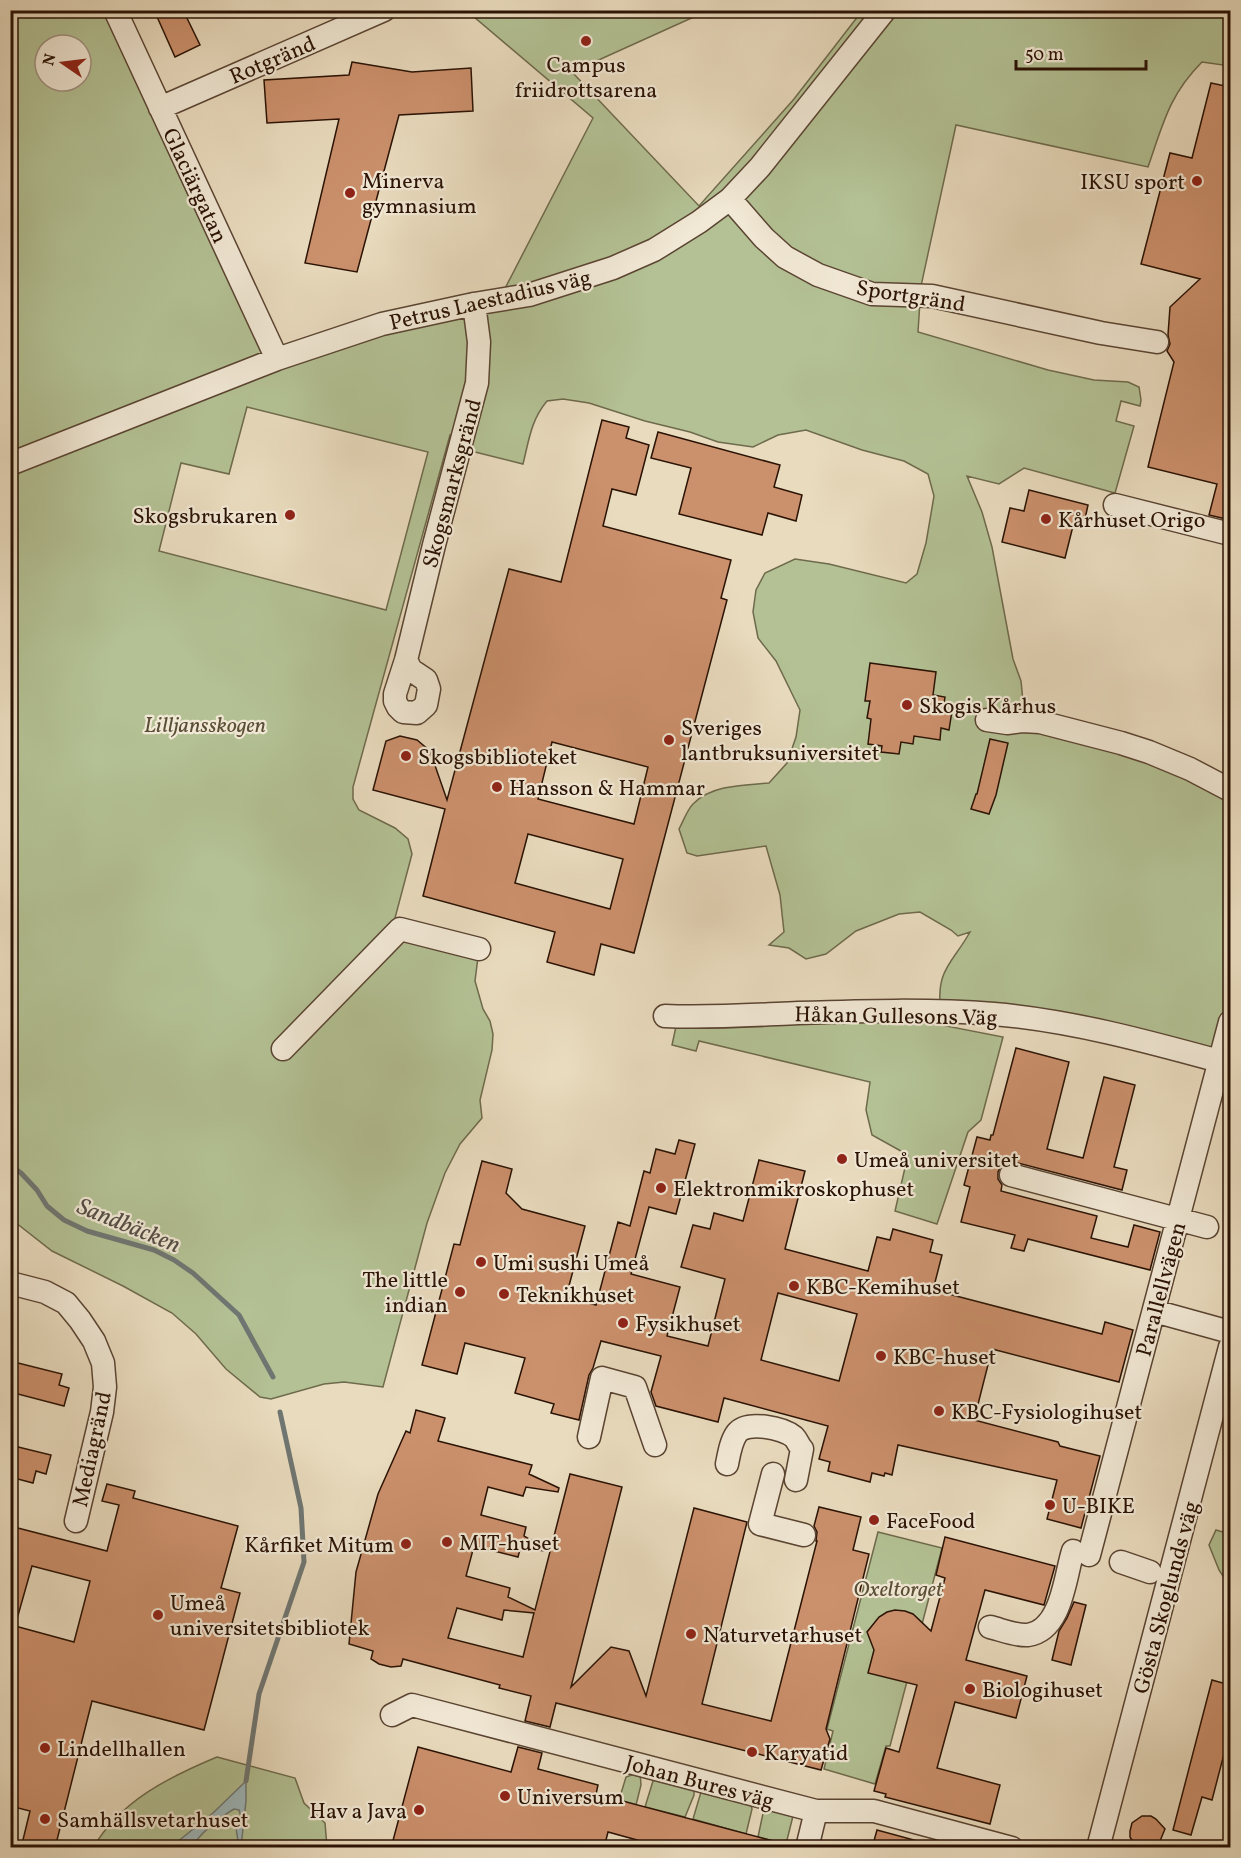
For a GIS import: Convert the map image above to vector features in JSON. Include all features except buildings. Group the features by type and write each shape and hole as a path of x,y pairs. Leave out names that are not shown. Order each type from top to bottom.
{"street":[{"name":"Glaciärgatan","path":"115,10 277,359"},
{"name":"Rotgränd","path":"160,108 384,10"},
{"name":"Petrus Laestadius väg","path":"10,464 277,359 382,324 474,304 529,295 589,277 635,259 671,240 730,199 760,168 885,10"},
{"name":"Sportgränd","path":"730,199 764,238 785,257 818,275 872,294 932,296 1101,333 1156,342"},
{"name":"Skogsmarksgränd","path":"406,660 477,384 479,342 474,304"},
{"path":"1116,505 1230,534"},
{"path":"987,720 1007,723 1040,722 1130,746 1190,769 1230,790"},
{"path":"283,1049 400,929 479,949"},
{"name":"Håkan Gullesons Väg","path":"665,1016 837,1012 996,1014 1099,1030 1154,1042 1225,1062"},
{"name":"Parallellvägen","path":"990,1627 1028,1635 1040,1630 1058,1607 1081,1553 1154,1311 1178,1219 1225,1062 1230,1022"},
{"path":"1011,1175 1207,1227"},
{"name":"Mediagränd","path":"10,1283 45,1292 66,1303 94,1341 103,1363 105,1387 102,1412 76,1521"},
{"path":"1154,1311 1230,1332"},
{"name":"Gösta Skoglunds väg","path":"1098,1848 1224,1398 1230,1347"},
{"path":"589,1437 602,1378 635,1386 655,1445"},
{"path":"727,1464 737,1433 744,1427 754,1425 782,1431 794,1437 802,1449 796,1480"},
{"path":"773,1474 760,1524 804,1535"},
{"path":"1121,1562 1150,1572"},
{"name":"Johan Bures väg","path":"392,1715 412,1705 816,1811 874,1811 1012,1848"},
{"path":"807,1848 816,1811"}],"green space":[{"name":"Lilljansskogen","path":"10,11 115,11 277,359 499,300 593,118 467,11 707,11 572,72 699,206 794,99 862,11 1230,11 1230,66 1202,62 1191,74 1174,98 1148,167 956,125 921,286 918,332 1048,370 1094,380 1128,382 1139,387 1140,406 1121,401 1116,421 1134,426 1115,493 1024,468 999,484 967,476 982,512 992,547 1013,659 1021,681 1022,720 1230,790 1230,1022 1220,1061 941,1012 940,986 943,977 951,960 970,932 958,936 920,912 899,914 856,931 826,954 806,959 789,948 769,945 784,932 780,895 766,846 697,856 687,853 679,829 691,807 709,793 728,787 769,783 787,763 796,737 800,710 776,661 758,638 753,612 756,590 765,573 795,559 829,564 906,583 917,574 926,543 934,496 928,474 904,461 862,450 806,430 778,435 753,447 718,442 589,403 563,399 547,401 534,423 523,464 475,452 450,435 353,787 353,799 359,810 395,828 408,839 412,854 395,918 396,924 479,949 475,981 493,1034 492,1050 480,1100 482,1118 460,1144 445,1173 427,1223 383,1387 344,1382 324,1384 271,1399 260,1397 226,1369 196,1334 172,1313 52,1251 11,1219","holes":["247,407 428,452 386,610 159,551 181,463 229,474"]},
{"path":"941,1012 941,1025 1003,1037 981,1120 968,1132 937,1224 895,1211 908,1155 872,1135 866,1110 870,1082 699,1041 696,1051 672,1045 678,1017"},
{"path":"1216,1530 1230,1534 1230,1587 1219,1570 1209,1545"},
{"name":"Oxeltorget","path":"878,1532 942,1548 890,1746 886,1746 875,1784 824,1769 833,1731 827,1729"},
{"path":"217,1757 295,1778 304,1803 325,1823 327,1847 93,1848 117,1817 147,1792"},
{"path":"640,1772 641,1785 636,1805 619,1800 626,1777"},
{"path":"658,1778 694,1787 694,1795 685,1817 645,1807 653,1781"},
{"path":"701,1792 750,1801 752,1809 746,1834 693,1819"},
{"path":"765,1804 794,1812 786,1844 758,1837"}],"water":[{"path":"246,1781 241,1847 236,1847 238,1841 236,1828 241,1817 239,1810 234,1809 205,1832 193,1847 171,1847 213,1813"}],"waterway":[{"name":"Sandbäcken","path":"10,1165 37,1190 47,1206 64,1220 87,1231 154,1250 193,1273 239,1315 273,1377"},
{"path":"246,1781 259,1694 304,1562 301,1508 280,1412"}],"place":[{"name":"Campus friidrottsarena","path":"586,41"},
{"name":"IKSU sport","path":"1197,181"},
{"name":"Minerva gymnasium","path":"350,193"},
{"name":"Skogsbrukaren","path":"290,515"},
{"name":"Kårhuset Origo","path":"1046,519"},
{"name":"Skogis Kårhus","path":"907,705"},
{"name":"Sveriges lantbruksuniversitet","path":"669,740"},
{"name":"Skogsbiblioteket","path":"406,756"},
{"name":"Hansson & Hammar","path":"497,787"},
{"name":"Umeå universitet","path":"842,1159"},
{"name":"Elektronmikroskophuset","path":"661,1188"},
{"name":"Umi sushi Umeå","path":"481,1262"},
{"name":"KBC-Kemihuset","path":"794,1286"},
{"name":"The little indian","path":"460,1292"},
{"name":"Teknikhuset","path":"504,1294"},
{"name":"Fysikhuset","path":"623,1323"},
{"name":"KBC-huset","path":"881,1356"},
{"name":"KBC-Fysiologihuset","path":"939,1411"},
{"name":"U-BIKE","path":"1050,1505"},
{"name":"FaceFood","path":"874,1520"},
{"name":"MIT-huset","path":"447,1542"},
{"name":"Kårfiket Mitum","path":"406,1544"},
{"name":"Umeå universitetsbibliotek","path":"158,1615"},
{"name":"Naturvetarhuset","path":"691,1634"},
{"name":"Biologihuset","path":"970,1689"},
{"name":"Lindellhallen","path":"45,1748"},
{"name":"Karyatid","path":"752,1752"},
{"name":"Universum","path":"505,1796"},
{"name":"Hav a Java","path":"419,1810"},
{"name":"Samhällsvetarhuset","path":"45,1819"}]}
